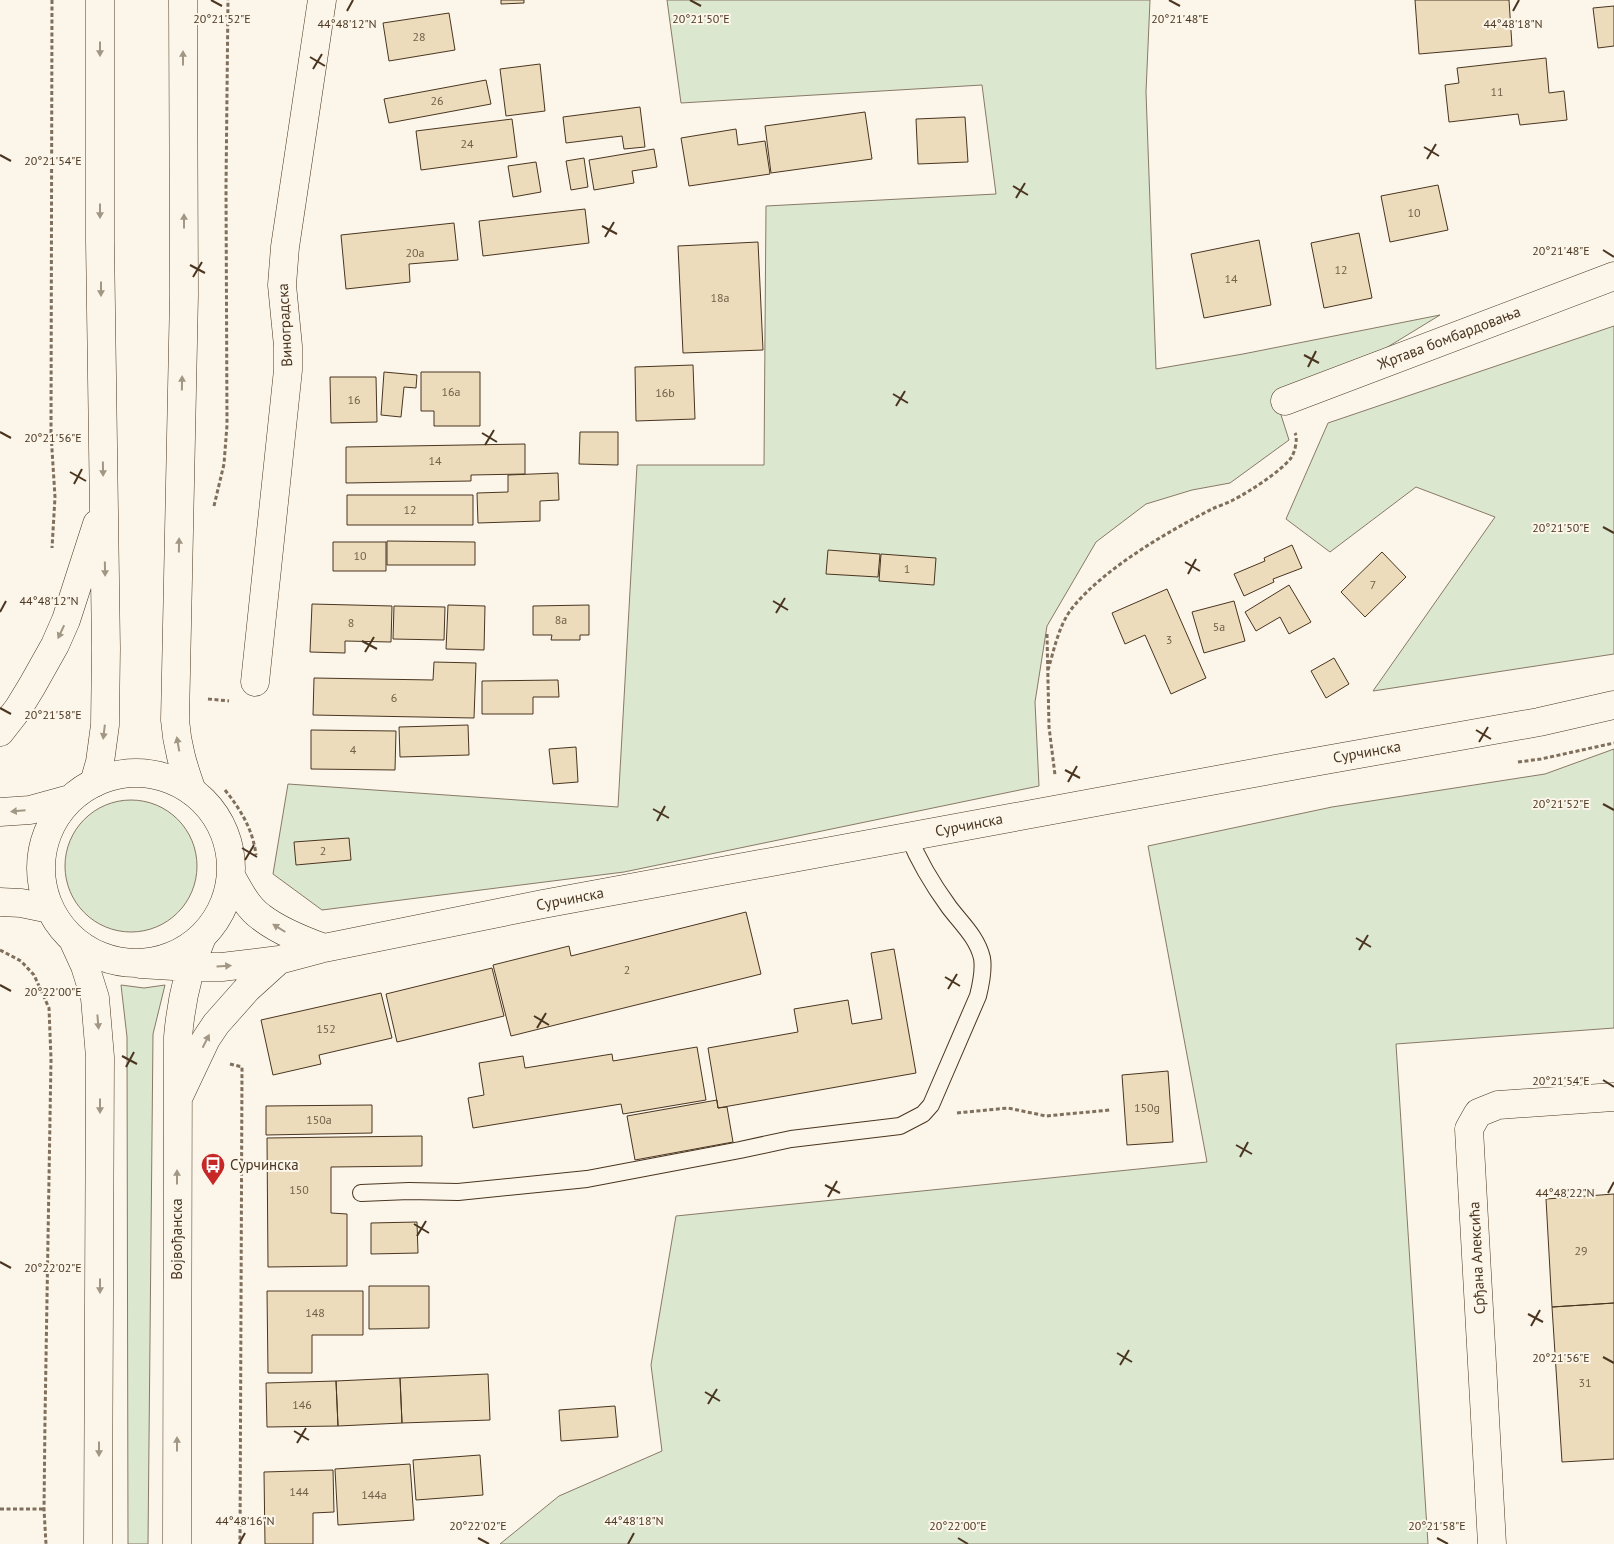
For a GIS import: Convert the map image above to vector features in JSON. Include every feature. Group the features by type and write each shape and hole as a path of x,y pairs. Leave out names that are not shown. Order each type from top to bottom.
{"main road":[{"path":"94,783 100,762 105,725 106,648 100,240 100,0"},
{"path":"183,0 184,295 175,720 177,743 192,791"},
{"name":"Виноградска","path":"255,682 288,370 288,337 282,285 285,247 322,0"},
{"name":"Жртава бомбардовања","path":"1284,402 1614,276"},
{"path":"0,732 18,709 32,686 66,620 104,503"},
{"name":"Сурчинска","path":"74,942 100,956 119,962 140,964 222,967 279,960 324,948 543,904 1059,808 1538,722 1614,705"},
{"path":"0,812 30,810 70,799 94,783 124,774 142,773 159,776 177,782 202,800 222,827 228,842 231,876 229,889 220,912 202,937 174,957 140,964"},
{"path":"70,799 52,823 42,851 41,867 42,881 50,909 58,924 74,942 86,966 95,998 100,1057 98,1544"},
{"path":"231,876 243,898 260,916 289,934 324,948"},
{"path":"0,902 21,903 50,909"},
{"name":"Војвођанска","path":"177,1544 176,1100 178,1037 180,1015 190,967 202,937"},
{"path":"176,1100 206,1039 228,1009 279,960"},
{"name":"Срђана Алексића","path":"1492,1544 1469,1129 1478,1113 1498,1105 1614,1097"}],"lane":[{"path":"362,1193 409,1191 458,1192 587,1179 740,1150 791,1138 900,1126 923,1114 931,1105 978,996 982,978 982,959 970,933 950,908 918,858 909,837"}],"path":[{"path":"52,0 51,424 55,497 52,553"},
{"path":"214,506 224,464 228,425 226,186 228,0"},
{"path":"1048,670 1063,623 1072,608 1086,593 1120,564 1213,508 1232,501 1278,470 1292,456 1297,438"},
{"path":"1047,634 1049,727 1059,808"},
{"path":"223,787 246,820 255,842 257,862"},
{"path":"0,950 21,961 34,975 49,1008 51,1059 44,1509 46,1544"},
{"path":"198,1058 242,1067 240,1544"},
{"path":"931,1105 950,1114 1008,1108 1046,1116 1110,1110"},
{"path":"0,1509 44,1509"}],"green space":[{"path":"667,0 1150,0 1146,92 1156,369 1243,354 1440,315 1386,348 1274,393 1289,440 1230,483 1192,490 1146,504 1096,542 1047,626 1035,702 1039,786 624,872 322,910 273,874 288,784 618,807 637,465 764,465 766,206 996,194 982,85 681,103"},
{"path":"1614,326 1614,654 1373,691 1495,517 1416,487 1330,552 1286,519 1328,423"},
{"path":"1614,749 1614,1028 1396,1044 1428,1544 500,1544 559,1496 662,1451 651,1365 676,1216 1207,1162 1148,846 1332,807 1545,774"},
{"path":"131,800 144,801 156,805 178,819 192,841 196,853 196,879 192,891 178,913 156,927 144,931 131,932 118,931 106,927 84,913 70,891 66,879 65,866 66,853 70,841 84,819 106,805 118,801"},
{"path":"121,985 144,988 165,985 153,1034 148,1544 128,1544 127,1037"}],"building":[{"path":"501,0 524,0 524,3 501,4"},
{"path":"1415,0 1509,0 1512,46 1419,54"},
{"path":"1614,6 1614,46 1598,48 1593,8"},
{"path":"449,13 455,50 389,61 383,23"},
{"path":"1546,58 1549,93 1564,91 1567,120 1520,125 1518,114 1449,122 1445,85 1459,83 1457,68"},
{"path":"540,64 545,111 506,116 500,69"},
{"path":"486,80 491,104 389,123 384,99"},
{"path":"640,107 645,147 624,149 622,136 566,143 563,117"},
{"path":"865,112 872,159 771,173 765,126"},
{"path":"965,117 968,162 918,164 916,119"},
{"path":"512,119 517,157 421,170 416,131"},
{"path":"736,129 738,145 765,141 770,174 689,186 681,138"},
{"path":"654,149 657,167 632,171 634,183 594,190 589,160"},
{"path":"584,158 588,187 571,190 566,161"},
{"path":"536,162 541,192 513,197 508,166"},
{"path":"1438,185 1448,230 1390,242 1381,196"},
{"path":"585,209 589,243 483,256 479,221"},
{"path":"454,223 458,260 409,264 410,282 346,289 341,235"},
{"path":"1359,233 1372,298 1324,308 1311,243"},
{"path":"1259,240 1271,305 1204,318 1191,254"},
{"path":"758,242 763,350 683,353 678,246"},
{"path":"693,365 695,419 636,421 635,367"},
{"path":"384,372 417,375 416,388 404,387 401,417 381,415"},
{"path":"421,372 480,372 480,426 434,426 434,411 421,411"},
{"path":"330,377 376,377 377,422 331,423"},
{"path":"580,432 618,432 618,465 579,464"},
{"path":"525,444 525,474 471,475 471,481 346,483 346,447"},
{"path":"558,473 559,500 540,501 540,521 478,523 477,493 508,492 508,475"},
{"path":"347,495 473,495 473,525 347,525"},
{"path":"387,541 475,542 475,565 387,565"},
{"path":"333,542 386,542 386,571 333,571"},
{"path":"1292,545 1302,568 1273,579 1274,582 1244,596 1234,574 1265,561 1264,558"},
{"path":"828,550 880,554 878,577 826,574"},
{"path":"1382,552 1406,577 1365,617 1341,592"},
{"path":"881,554 936,558 934,585 879,581"},
{"path":"1289,585 1311,622 1289,634 1280,617 1256,631 1245,612"},
{"path":"1167,589 1206,678 1171,694 1145,635 1125,644 1112,613"},
{"path":"1234,601 1245,641 1204,653 1192,612"},
{"path":"312,604 392,606 391,642 345,641 345,653 310,652"},
{"path":"448,605 485,606 484,650 446,649"},
{"path":"589,605 589,635 580,635 580,640 551,640 552,635 533,635 533,606"},
{"path":"394,606 445,607 444,640 393,639"},
{"path":"1334,658 1349,684 1326,698 1311,671"},
{"path":"434,662 476,663 474,718 313,715 314,678 433,680"},
{"path":"558,680 559,697 533,697 533,714 482,714 482,681"},
{"path":"468,725 469,755 400,757 399,727"},
{"path":"311,730 396,731 395,770 311,769"},
{"path":"576,747 578,782 553,784 549,749"},
{"path":"349,838 351,860 296,865 294,842"},
{"path":"746,912 761,974 511,1036 493,965 569,946 571,956"},
{"path":"894,949 916,1073 718,1108 708,1048 798,1032 794,1009 848,1000 852,1024 882,1019 871,953"},
{"path":"492,968 504,1016 397,1042 386,994"},
{"path":"381,993 392,1038 319,1055 321,1064 273,1075 261,1020"},
{"path":"697,1047 706,1100 623,1114 621,1104 473,1128 468,1098 484,1095 479,1063 523,1056 525,1068 612,1054 613,1061"},
{"path":"1168,1071 1173,1142 1127,1145 1122,1075"},
{"path":"717,1100 718,1108 727,1107 733,1142 635,1160 627,1116"},
{"path":"372,1105 372,1133 266,1135 266,1106"},
{"path":"422,1136 422,1166 331,1167 331,1213 347,1214 347,1266 268,1267 267,1138"},
{"path":"1614,1194 1614,1303 1552,1307 1546,1199"},
{"path":"417,1222 418,1253 371,1254 371,1223"},
{"path":"369,1286 429,1286 429,1328 369,1329"},
{"path":"267,1291 363,1291 363,1335 312,1335 312,1373 268,1373"},
{"path":"1614,1303 1614,1459 1562,1462 1552,1307"},
{"path":"488,1374 490,1420 402,1423 400,1378"},
{"path":"400,1378 402,1423 338,1426 336,1381"},
{"path":"336,1381 338,1426 267,1427 266,1383"},
{"path":"615,1406 618,1437 561,1441 559,1410"},
{"path":"480,1455 483,1495 416,1500 413,1460"},
{"path":"410,1464 414,1520 338,1525 335,1469"},
{"path":"333,1470 334,1512 313,1513 313,1544 265,1544 264,1472"}],"place":[{"name":"Сурчинска","path":"213,1186"}]}
